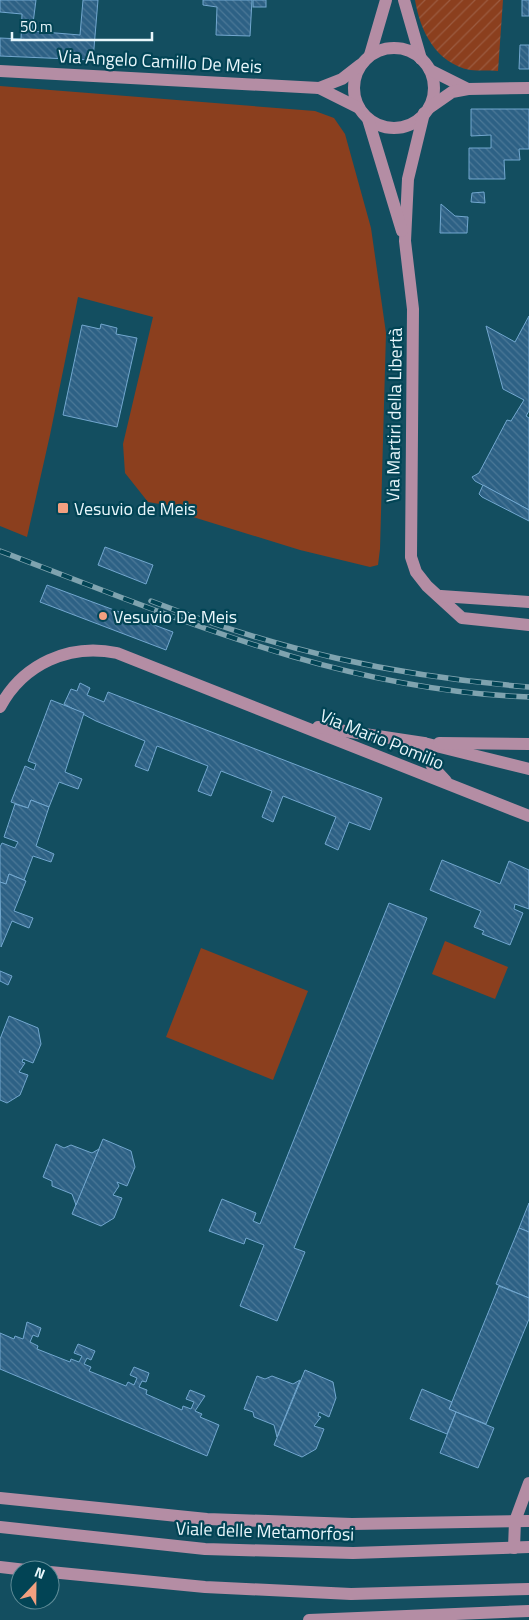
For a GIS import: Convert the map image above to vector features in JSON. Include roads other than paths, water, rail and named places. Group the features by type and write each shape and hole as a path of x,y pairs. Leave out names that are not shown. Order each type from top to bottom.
{"street":[{"path":"370,55 386,0"},
{"path":"404,0 421,59"},
{"name":"Via Angelo Camillo De Meis","path":"319,88 342,79 370,55 383,49 397,48 411,52 421,59 430,70 468,89"},
{"name":"Via Angelo Camillo De Meis","path":"359,108 354,86 360,65"},
{"path":"426,111 434,86 430,70"},
{"name":"Via Angelo Camillo De Meis","path":"0,71 319,88 359,108 368,119 383,126 399,127 414,123 426,111 452,92 468,89 529,88"},
{"name":"Via Martiri della Libertà","path":"426,111 408,179 405,241 414,322 410,542 416,572 427,586 441,596"},
{"name":"Via Martiri della Libertà","path":"368,119 405,241"},
{"path":"441,596 529,602"},
{"path":"441,596 462,618 529,625"},
{"name":"Via Mario Pomilio","path":"0,707 14,686 38,666 53,658 88,650 117,653 452,786"},
{"name":"Via Mario Pomilio","path":"272,714 336,730 424,743 432,766 452,786"},
{"path":"424,743 529,744"},
{"path":"424,743 529,769"},
{"path":"452,786 529,816"},
{"path":"514,1548 515,1521 529,1483"},
{"name":"Viale delle Metamorfosi","path":"0,1498 207,1520 352,1524 529,1521"},
{"name":"Viale delle Metamorfosi","path":"0,1527 205,1549 353,1554 529,1547"},
{"path":"60,1573 205,1586 351,1594 529,1589"},
{"path":"309,1620 529,1611"}],"railway":[{"path":"0,551 194,624 258,646 324,665 390,681 459,691 529,697"},
{"path":"151,601 245,634 337,658 430,676 529,687"}],"place":[{"name":"Vesuvio de Meis","path":"63,508"},
{"name":"Vesuvio De Meis","path":"103,616"}]}
